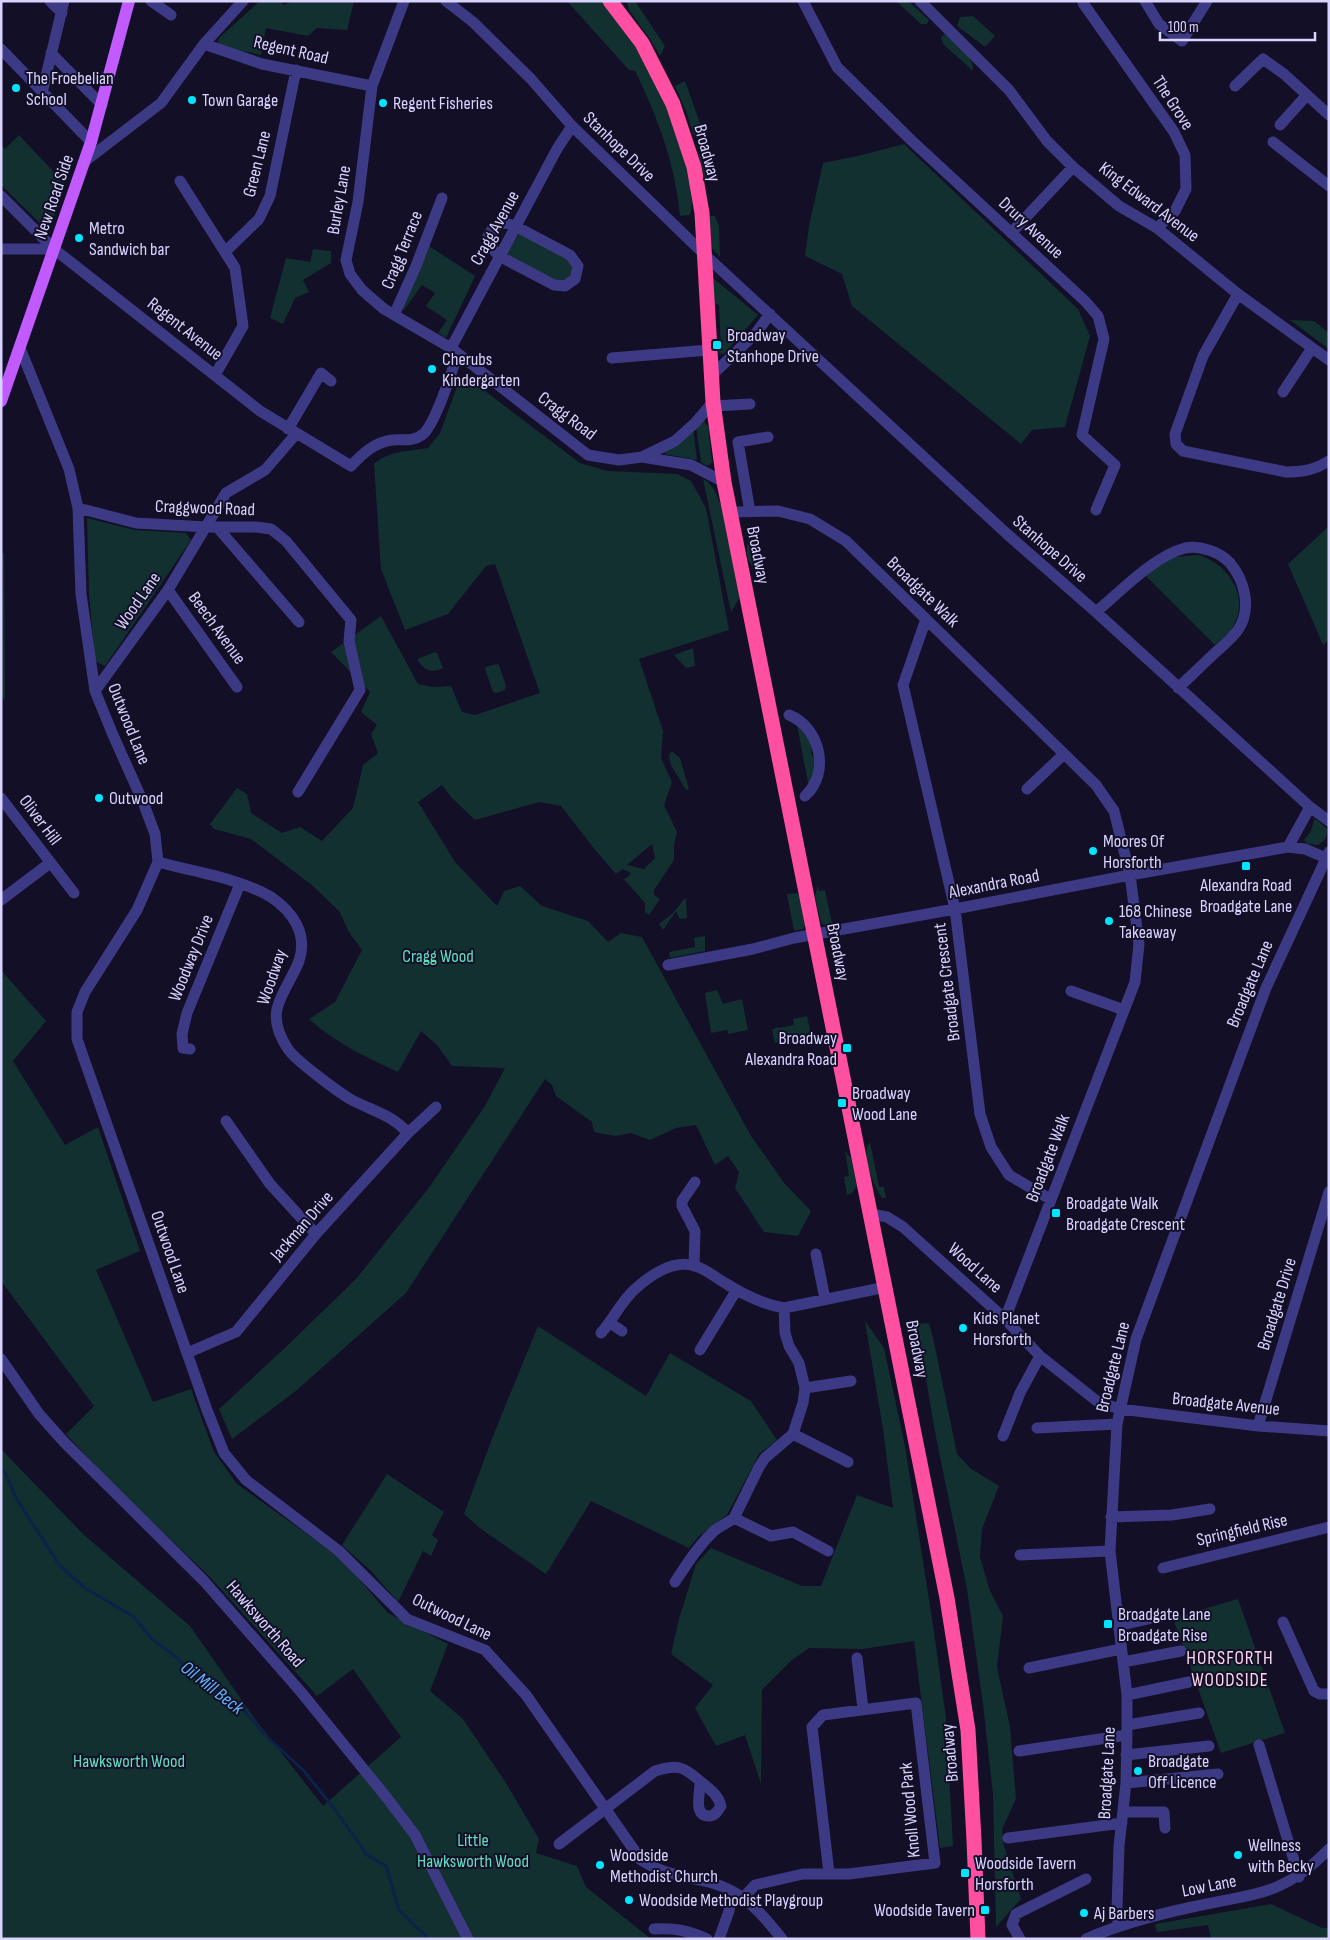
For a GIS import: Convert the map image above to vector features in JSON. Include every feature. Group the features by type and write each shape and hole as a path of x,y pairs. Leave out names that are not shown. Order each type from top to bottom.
{"highway":[{"name":"Broadway","path":"610,1 642,43 673,104 694,167 702,213 713,404 724,482 872,1214 947,1598 968,1730 974,1840 975,1936"}],"main road":[{"name":"New Road Side","path":"1,401 91,142 129,1"}],"street":[{"path":"50,1 62,13"},
{"path":"42,93 64,1"},
{"path":"151,1 171,15"},
{"path":"84,162 161,103 204,44 243,1"},
{"name":"Burley Lane","path":"404,1 372,86 358,202 346,260 350,274 362,290 384,309 454,351"},
{"name":"Stanhope Drive","path":"446,1 473,22 499,47 531,79 572,126 704,254 1007,534 1096,612 1310,808 1329,821"},
{"name":"Drury Avenue","path":"803,1 837,67 890,120 1085,301 1098,316 1104,340 1082,435 1115,465 1096,510"},
{"name":"King Edward Avenue","path":"920,1 1003,84 1047,141 1073,167 1119,206 1157,228 1238,294 1329,360"},
{"path":"1145,1 1158,24 1182,41 1207,1"},
{"name":"The Grove","path":"1083,3 1174,132 1185,155 1186,189 1175,211 1157,228"},
{"name":"Regent Road","path":"204,44 262,64 372,86"},
{"path":"1,49 91,142"},
{"path":"51,53 102,105"},
{"path":"1235,86 1263,59 1284,74 1329,115"},
{"name":"Green Lane","path":"226,251 259,219 270,196 296,70"},
{"path":"1280,125 1306,96"},
{"name":"Cragg Avenue","path":"292,431 351,466 370,449 382,442 411,440 424,434 431,424 454,351 500,256 557,149 572,126"},
{"path":"1273,142 1329,186"},
{"path":"1011,233 1073,167"},
{"path":"180,180 235,268 242,326 215,375"},
{"name":"Regent Avenue","path":"1,196 54,249 260,410 292,431"},
{"name":"Cragg Terrace","path":"394,314 416,266 442,198"},
{"path":"503,222 517,226 570,255 578,266 574,279 565,286 554,285 500,256 490,246 488,236 493,228 503,222"},
{"path":"1,249 54,249"},
{"path":"1238,294 1203,356 1175,434 1176,444 1183,451 1286,472 1303,472 1318,468 1329,461"},
{"path":"711,376 756,333 770,314"},
{"name":"Outwood Lane","path":"20,348 68,469 78,508 81,594 95,691 144,802 155,834 158,862 137,910 85,992 77,1012 77,1039 224,1453 246,1480 339,1551 406,1618 485,1650 526,1695 641,1860 655,1869 713,1884 732,1891 765,1917 782,1939"},
{"path":"1283,392 1312,348"},
{"path":"612,358 709,350"},
{"name":"Cragg Road","path":"454,351 588,455 618,460 642,457 691,465 724,482"},
{"name":"Wood Lane","path":"95,691 212,527 226,493 265,470 292,431 321,373 331,381"},
{"path":"713,404 750,404"},
{"name":"Cragg Road","path":"642,457 675,441 713,404"},
{"path":"719,445 768,436"},
{"path":"738,442 750,512"},
{"name":"Craggwood Road","path":"78,508 136,523 271,529 286,541 351,620 349,641 360,690 298,792"},
{"name":"Broadgate Walk","path":"731,512 778,511 810,519 846,541 1096,786 1114,811 1130,875 1139,944 1135,982 1005,1318"},
{"path":"212,527 299,622"},
{"path":"1096,612 1159,559 1172,553 1187,548 1200,548 1226,558 1242,582 1246,606 1243,618 1233,636 1178,688"},
{"name":"Beech Avenue","path":"168,590 237,687"},
{"name":"Broadgate Crescent","path":"926,619 903,685 955,909 980,1114 991,1147 1009,1175 1050,1199"},
{"path":"788,715 797,718 814,736 820,763 812,790 805,796"},
{"path":"1027,789 1063,755"},
{"name":"Oliver Hill","path":"1,798 74,893"},
{"path":"1288,847 1310,808"},
{"name":"Alexandra Road","path":"668,965 752,949 794,938 1288,847 1327,855"},
{"name":"Broadgate Lane","path":"1118,1925 1119,1854 1126,1783 1127,1695 1110,1551 1117,1424 1136,1339 1266,988 1327,855"},
{"name":"Woodway","path":"158,862 240,884 270,897 285,908 298,924 303,940 299,960 278,1009 276,1019 277,1028 288,1050 350,1098 398,1122 408,1133"},
{"name":"Oliver Hill","path":"1,900 50,863"},
{"name":"Woodway Drive","path":"183,1049 182,1034 187,1013 240,884"},
{"path":"1071,991 1124,1010"},
{"name":"Jackman Drive","path":"187,1353 236,1332 316,1234 408,1133 436,1107"},
{"path":"226,1121 270,1184 316,1234"},
{"path":"694,1266 695,1231 682,1206 682,1202 696,1182"},
{"name":"Broadgate Drive","path":"1258,1426 1329,1192"},
{"name":"Wood Lane","path":"872,1214 887,1217 903,1227 1005,1318 1040,1356 1098,1402 1120,1409"},
{"path":"816,1254 825,1299"},
{"path":"601,1333 632,1292 651,1276 683,1264 694,1266 736,1290 768,1305 784,1308 886,1287"},
{"path":"700,1350 736,1290"},
{"path":"675,1582 694,1552 716,1530 734,1518 758,1467 765,1458 793,1434 803,1403 805,1388 799,1363 789,1346 785,1334 784,1308"},
{"path":"610,1323 622,1331"},
{"path":"1002,1436 1020,1393 1040,1356"},
{"name":"Hawksworth Road","path":"1,1359 39,1414 64,1442 204,1581 301,1692 388,1798 416,1835 468,1939"},
{"path":"805,1388 851,1381"},
{"name":"Broadgate Avenue","path":"1120,1409 1258,1426 1329,1431"},
{"path":"1037,1428 1117,1424"},
{"path":"793,1434 848,1462"},
{"path":"1111,1516 1172,1515 1210,1509"},
{"path":"734,1518 771,1536 793,1532 828,1551"},
{"name":"Springfield Rise","path":"1162,1568 1329,1527"},
{"path":"1020,1555 1110,1551"},
{"path":"1118,1626 1166,1615"},
{"path":"1283,1622 1314,1691 1320,1694 1329,1694"},
{"path":"1029,1668 1121,1650"},
{"path":"1123,1662 1181,1650"},
{"path":"857,1658 863,1709"},
{"path":"1127,1695 1189,1682"},
{"name":"Knoll Wood Park","path":"743,1898 755,1885 803,1874 849,1874 935,1863 916,1703 823,1715 812,1727 829,1873"},
{"path":"1019,1751 1127,1730 1200,1713"},
{"path":"1259,1745 1298,1877"},
{"path":"1126,1754 1208,1746"},
{"path":"559,1844 655,1771 671,1766 688,1771 700,1781"},
{"path":"1126,1783 1218,1774"},
{"path":"1008,1838 1164,1812 1166,1828"},
{"name":"Low Lane","path":"1086,1939 1118,1925 1194,1906 1261,1894 1298,1877 1329,1849"},
{"path":"1020,1939 1012,1925 1016,1914 1086,1879"},
{"path":"719,1939 729,1911 732,1891"},
{"path":"654,1929 674,1928 690,1931 706,1939"}],"green space":[{"path":"260,1 280,1 284,5 293,1 354,1 347,30 317,28 308,36 266,28 261,55 221,46 218,41 219,38"},
{"path":"567,1 602,1 642,57 659,89 677,135 690,181 692,200 690,215 680,216 670,159 651,106 635,71 629,70"},
{"path":"627,1 635,1 665,46 660,56 629,10"},
{"path":"896,1 908,1 929,20 927,24 921,24"},
{"path":"973,16 995,36 986,46 957,26 960,17"},
{"path":"945,34 968,55 973,65 973,71 943,44 941,37"},
{"path":"685,81 703,132 694,136 675,86"},
{"path":"19,135 65,184 49,232 1,185 1,145 5,149"},
{"path":"904,144 1078,309 1090,336 1065,427 1032,430 1021,444 852,306 842,274 805,256 809,226 823,163"},
{"path":"704,150 712,160 715,178 705,180 699,155"},
{"path":"710,216 715,216 719,226 720,257 711,247"},
{"path":"519,233 565,256 572,265 567,280 564,282 554,281 505,255"},
{"path":"429,246 475,276 446,338 438,333 447,320 426,306 435,293 422,285 404,310 400,307"},
{"path":"313,249 331,251 331,263 303,280 309,292 295,298 283,324 270,318 286,258 310,262"},
{"path":"713,278 758,315 724,354 720,354 717,349 721,349 719,305 714,303"},
{"path":"1290,320 1314,321 1329,333 1329,349"},
{"name":"Cragg Wood","path":"464,375 580,463 608,471 677,474 691,481 706,508 729,630 639,659 663,731 661,758 672,782 664,805 677,832 674,845 674,860 654,890 654,895 660,899 649,915 645,912 645,903 624,879 631,873 623,869 616,874 561,806 539,802 475,820 451,797 442,785 418,802 455,862 497,906 504,891 520,886 542,906 588,921 608,942 621,933 642,937 751,1136 785,1184 811,1211 798,1236 764,1232 735,1188 739,1172 728,1156 715,1165 696,1125 676,1128 650,1140 631,1133 615,1136 594,1132 592,1122 556,1096 552,1085 545,1079 406,1293 297,1390 232,1439 219,1409 356,1279 428,1189 485,1106 505,1068 452,1066 437,1045 421,1031 398,1072 351,1049 319,1028 309,1019 335,1002 362,950 349,932 339,911 313,886 251,839 214,829 210,824 237,788 247,794 251,813 282,833 300,827 322,841 353,808 363,765 378,753 371,734 377,725 361,712 370,692 331,652 381,616 418,684 433,687 451,686 462,712 475,715 540,693 495,564 486,566 448,614 405,630 381,569 374,464 392,454 428,448 440,433 458,384","holes":["652,844 655,858 644,869 627,865"]},
{"path":"703,420 708,426 712,462 709,465 701,462 696,426"},
{"path":"693,428 697,460 665,454 664,450"},
{"path":"703,479 711,485 718,497 732,549 739,599 731,612"},
{"path":"87,518 135,530 186,533 191,540 105,666 95,661 89,595"},
{"path":"1329,526 1329,640 1323,645 1288,564"},
{"path":"753,529 759,565 752,566 749,561 747,548"},
{"path":"1,553 4,553 5,699 1,698"},
{"path":"1199,555 1209,559 1227,573 1237,592 1239,603 1234,625 1215,645 1145,575 1174,557"},
{"path":"693,648 695,666 686,668 674,655"},
{"path":"435,652 443,668 439,670 428,670 417,659"},
{"path":"496,664 499,665 506,686 505,690 496,693 493,692 485,669"},
{"path":"796,720 813,746 811,749 812,754 817,759 809,788"},
{"path":"672,751 680,758 689,789 686,790 671,765 669,755"},
{"path":"1314,820 1317,820 1327,829 1325,838 1318,845 1308,844 1304,840 1311,831"},
{"path":"818,885 819,891 825,890 832,923 824,925 821,923 815,896"},
{"path":"797,893 800,897 805,925 803,929 794,931 787,894"},
{"path":"685,898 687,918 680,919 676,911 663,930 659,924 673,913"},
{"path":"705,936 705,951 670,958 669,952 695,947 694,938"},
{"path":"1,970 46,1021 13,1061 65,1145 98,1127 140,1251 96,1270 153,1402 191,1389 214,1452 237,1484 342,1559 388,1613 448,1644 430,1691 463,1719 506,1783 539,1839 536,1853 577,1866 586,1887 651,1939 1,1939 1,1449 83,1534 190,1626 255,1719 323,1806 401,1737 353,1669 317,1696 209,1576 115,1487 66,1434 94,1406 1,1281"},
{"path":"717,990 723,1004 742,999 748,1030 728,1034 727,1030 711,1033 705,993"},
{"path":"807,1016 811,1035 775,1043 772,1030 778,1027 794,1025 793,1019"},
{"path":"870,1142 879,1187 884,1187 886,1198 882,1198 869,1170 866,1154"},
{"path":"845,1151 851,1158 857,1186 852,1193 847,1195 844,1177 849,1176"},
{"path":"865,1321 884,1348 905,1446 946,1718 953,1846 940,1848 914,1641 863,1649 809,1648 792,1660 762,1690 761,1784 745,1735 716,1746 695,1708 713,1685 671,1654 679,1619 696,1564 711,1548 802,1586 821,1586 857,1495 893,1508 883,1429"},
{"path":"929,1323 957,1454 970,1468 999,1486 982,1529 980,1557 990,1591 1003,1616 997,1667 1010,1727 1016,1799 1002,1829 1004,1846 1021,1899 996,1927 993,1794 983,1704 967,1589 934,1427 917,1324"},
{"path":"538,1326 646,1396 670,1353 751,1401 777,1440 759,1454 727,1515 698,1537 689,1548 591,1501 546,1574 481,1529 464,1514 495,1431"},
{"path":"387,1474 444,1512 432,1535 438,1540 431,1556 423,1551 398,1602 371,1571 342,1545"},
{"path":"1238,1599 1285,1733 1221,1753 1173,1618"},
{"path":"1271,1904 1322,1928 1329,1928 1329,1939 1211,1939 1208,1925 1157,1932 1155,1924"}],"waterway":[{"name":"Oil Mill Beck","path":"1,1469 6,1474 16,1498 60,1566 85,1588 134,1617 151,1638 177,1658 193,1675 239,1705 266,1736 303,1770 334,1808 367,1855 386,1866 399,1910 429,1939"}],"place":[{"name":"The Froebelian School","path":"16,88"},
{"name":"Town Garage","path":"192,100"},
{"name":"Regent Fisheries","path":"383,103"},
{"name":"Metro Sandwich bar","path":"79,238"},
{"name":"Broadway Stanhope Drive","path":"717,345"},
{"name":"Cherubs Kindergarten","path":"432,369"},
{"name":"Outwood","path":"99,798"},
{"name":"Moores Of Horsforth","path":"1093,851"},
{"name":"Alexandra Road Broadgate Lane","path":"1246,866"},
{"name":"168 Chinese Takeaway","path":"1109,921"},
{"name":"Broadway Alexandra Road","path":"847,1048"},
{"name":"Broadway Wood Lane","path":"842,1103"},
{"name":"Broadgate Walk Broadgate Crescent","path":"1056,1213"},
{"name":"Kids Planet Horsforth","path":"963,1328"},
{"name":"Broadgate Lane Broadgate Rise","path":"1108,1624"},
{"name":"Broadgate Off Licence","path":"1138,1771"},
{"name":"Wellness with Becky","path":"1238,1855"},
{"name":"Woodside Methodist Church","path":"600,1865"},
{"name":"Woodside Tavern Horsforth","path":"965,1873"},
{"name":"Woodside Methodist Playgroup","path":"629,1900"},
{"name":"Woodside Tavern","path":"985,1910"},
{"name":"Aj Barbers","path":"1084,1913"}],"district":[{"name":"HORSFORTH WOODSIDE","path":"1230,1669"}],"park label":[{"name":"Hawksworth Wood","path":"129,1761"},
{"name":"Little Hawksworth Wood","path":"473,1850"}]}
